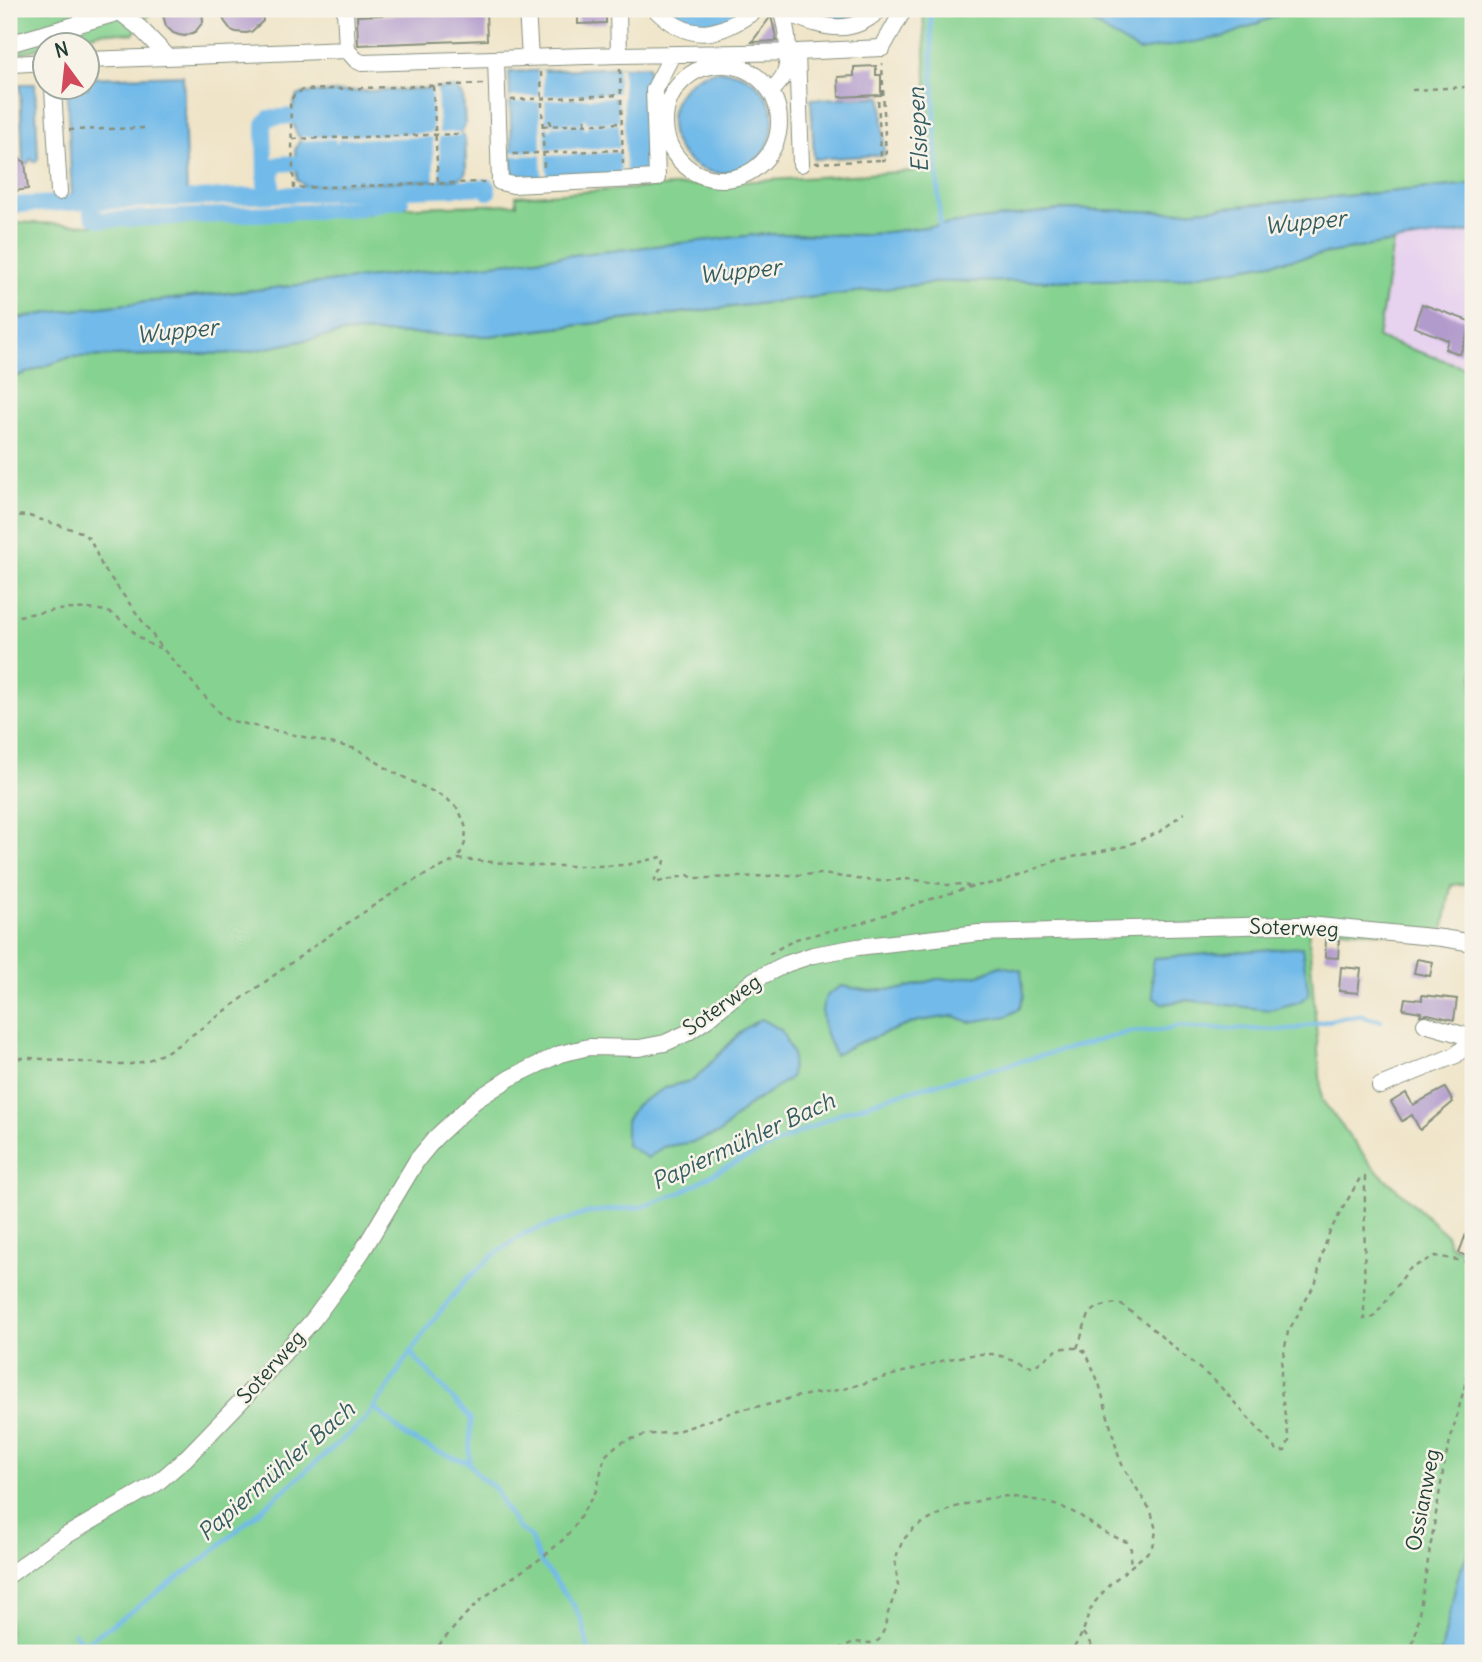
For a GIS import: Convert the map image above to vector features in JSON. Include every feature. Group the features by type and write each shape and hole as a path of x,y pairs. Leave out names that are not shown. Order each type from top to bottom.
{"street":[{"path":"345,9 347,50 362,63 496,59 535,64 620,61 672,55 882,48 904,9"},
{"path":"527,9 535,64"},
{"path":"618,9 620,61"},
{"path":"655,9 672,24 692,32 714,33 735,24 758,9 771,17 781,10"},
{"path":"781,10 830,28 851,26 872,17 880,9"},
{"path":"781,10 792,52 801,164"},
{"path":"9,44 124,11 167,56"},
{"path":"102,59 347,50"},
{"path":"771,92 784,77 792,52"},
{"path":"496,59 500,182 513,185 657,178 654,90 672,55"},
{"path":"9,70 13,64 32,63"},
{"path":"707,66 743,68 759,78 771,92 778,110 779,129 774,147 762,163 746,174 728,179 708,177 691,170 676,156 667,139 665,120 668,102 677,86 690,74 707,66"},
{"path":"54,102 59,192"},
{"name":"Soterweg","path":"9,1575 50,1545 157,1483 186,1459 313,1320 363,1250 417,1160 436,1137 476,1100 510,1078 560,1054 589,1047 639,1048 665,1043 706,1020 754,979 813,955 858,947 979,933 1283,925 1308,925 1473,943"},
{"path":"1380,1086 1456,1055 1473,1038 1425,1024"}],"path":[{"path":"801,164 886,160 882,48"},
{"path":"620,61 623,163"},
{"path":"535,64 542,99 545,180"},
{"path":"1412,90 1465,87 1473,78"},
{"path":"497,83 303,90 292,97 291,117 294,188 500,182"},
{"path":"433,86 438,183"},
{"path":"510,100 621,95"},
{"path":"878,97 881,160"},
{"path":"585,119 586,129"},
{"path":"543,126 622,123"},
{"path":"56,130 145,128"},
{"path":"292,139 461,134"},
{"path":"512,154 623,150"},
{"path":"9,514 29,516 81,532 90,540 102,566 162,648 228,720 357,749 391,771 451,801 462,816 466,828 465,843 458,859"},
{"path":"9,618 77,609 105,610 117,617 144,642 162,648"},
{"path":"754,979 764,957 796,939 858,924 970,887 1000,882 1058,860 1135,843 1159,832 1184,813"},
{"path":"9,1058 120,1065 158,1057 189,1038 324,939 398,889 458,859 537,866 598,866 626,865 662,857 665,863 654,883 688,875 694,878 710,878 822,874 865,880 909,879 970,887"},
{"path":"1077,1348 1091,1311 1119,1303 1217,1383 1278,1451 1285,1451 1289,1441 1281,1390 1281,1367 1288,1332 1317,1282 1330,1231 1360,1178 1365,1177 1364,1320 1374,1317 1409,1269 1436,1256 1473,1263"},
{"path":"432,1653 483,1598 543,1557 565,1538 596,1491 605,1455 625,1441 680,1430 738,1410 844,1389 949,1359 992,1354 1031,1366 1057,1350 1077,1348 1087,1355 1093,1368 1123,1467 1151,1511 1155,1525 1154,1543 1147,1553 1110,1584 1095,1602 1071,1653"},
{"name":"Ossianweg","path":"1410,1653 1416,1632 1445,1460 1473,1355"},
{"path":"829,1653 854,1642 873,1643 879,1640 898,1586 895,1559 903,1540 915,1527 952,1508 1007,1496 1062,1507 1075,1512 1103,1532 1127,1542 1131,1549 1130,1566"},
{"path":"1083,1632 1097,1653"}],"shaded area":[{"path":"1473,231 1473,370 1378,339 1393,242"}],"green space":[{"path":"9,9 154,9 133,34 32,32 32,50 9,56"},
{"path":"923,9 1473,9 1473,184 1174,212 1066,209 864,235 764,234 9,319 9,222 93,225 368,214 380,208 517,204 516,196 930,170"},
{"path":"1393,242 1378,338 1473,370 1473,883 1451,885 1442,938 1308,926 1322,1100 1373,1167 1446,1234 1449,1245 1473,1254 1473,1539 1457,1580 1441,1653 9,1653 9,376 15,377 70,357 241,353 348,332 489,336 941,282 1177,279","holes":["1000,966 970,1022 954,1016 918,1021 836,1054 841,986 870,991 902,989 937,979 979,975","1152,980 1208,1002 1186,1000 1163,1004","761,1019 781,1030 791,1077 745,1108 720,1133 693,1142 663,1147 626,1121 637,1104 667,1087 694,1080 744,1029"]}],"water":[{"path":"662,9 746,9 726,21 694,26 677,20"},
{"path":"802,9 871,9 853,17 828,20"},
{"path":"1072,9 1293,9 1224,37 1139,51"},
{"path":"648,66 652,175 513,182 509,72"},
{"path":"722,71 742,75 758,86 769,102 773,122 769,142 758,158 742,169 722,173 702,169 686,158 675,142 671,122 675,102 686,86 702,75"},
{"path":"183,75 187,196 72,200 68,102 102,102 102,78"},
{"path":"20,84 32,84 32,102 36,102 38,159 35,162 31,159 27,164 23,161"},
{"path":"455,88 463,96 465,125 461,132 465,140 466,170 462,177 305,186 297,180 295,150 301,139 293,124 293,113 297,96 305,93"},
{"path":"882,97 884,155 814,159 811,99"},
{"name":"Wupper","path":"1473,184 1473,231 1177,279 941,282 488,336 348,332 241,353 70,357 15,377 9,376 9,320 56,312 764,234 864,235 1066,209 1174,212"},
{"path":"1302,947 1309,995 1299,1002 1269,1010 1186,1000 1163,1004 1153,997 1152,964 1155,958"},
{"path":"1000,966 1021,970 1024,996 1019,1009 1007,1016 970,1022 954,1016 918,1021 853,1045 835,1055 826,1034 822,1010 827,996 841,986 870,991 902,989 937,979 979,975"},
{"path":"761,1019 781,1030 793,1055 791,1077 745,1108 720,1133 693,1142 663,1147 648,1158 626,1145 626,1121 636,1105 667,1087 694,1080 744,1029"},
{"path":"1473,1539 1473,1653 1441,1653 1457,1580"}],"pier":[{"path":"618,67 622,67 626,176 621,176 620,152 546,156 547,180 542,180 541,155 512,156 512,152 541,151 540,102 510,102 510,97 539,96 538,70 543,70 544,96 618,93","holes":["618,97 619,122 587,123 584,119 583,123 552,124 549,120 548,124 545,124 545,100","619,124 620,148 546,150 545,127 552,130 552,126 584,125 584,129 587,129 587,125"]},
{"path":"437,88 439,133 461,132 461,135 439,137 440,180 434,180 431,137 338,139 338,143 335,139 301,141 301,137 335,137 335,134 431,133 431,89"}],"building":[{"path":"164,9 202,9 203,22 195,32 185,36 173,33 166,26"},
{"path":"223,9 262,9 263,21 251,32 236,32 225,22"},
{"path":"578,9 606,9 606,23 578,24"},
{"path":"486,11 487,40 358,45 357,16"},
{"path":"771,16 777,41 752,42"},
{"path":"876,66 876,75 881,75 881,95 839,97 838,77 854,76 854,67"},
{"path":"9,153 25,162 28,189 9,192"},
{"path":"1422,304 1472,322 1460,354 1445,349 1448,340 1414,327"},
{"path":"1326,940 1339,940 1338,958 1325,957"},
{"path":"1417,959 1433,962 1430,976 1414,973"},
{"path":"1341,967 1361,969 1358,993 1339,991"},
{"path":"1422,995 1457,999 1454,1020 1428,1014 1420,1015 1421,1012 1403,1009 1405,998 1422,1000"},
{"path":"1445,1088 1453,1102 1420,1130 1412,1115 1402,1121 1391,1102 1406,1093 1413,1105"},
{"path":"1472,1217 1473,1250 1470,1258 1459,1253"}],"waterway":[{"name":"Elsiepen","path":"930,9 940,228"},
{"path":"265,184 264,124 269,118 293,116"},
{"path":"272,184 276,166 295,163"},
{"path":"9,205 488,187 488,192"},
{"path":"89,203 93,216 102,220 303,212 360,208 401,201"},
{"name":"Papiermühler Bach","path":"70,1653 205,1558 363,1422 432,1322 465,1281 494,1255 525,1233 591,1212 642,1207 682,1192 718,1171 841,1113 898,1094 1130,1032 1164,1030 1178,1026 1290,1030 1344,1017 1360,1016 1381,1021"},
{"path":"410,1352 471,1419 469,1463 480,1477 495,1488 518,1528 530,1536 543,1565 573,1604 583,1624 589,1653"},
{"path":"374,1407 406,1436 469,1463"},
{"path":"74,1633 84,1644"}]}
